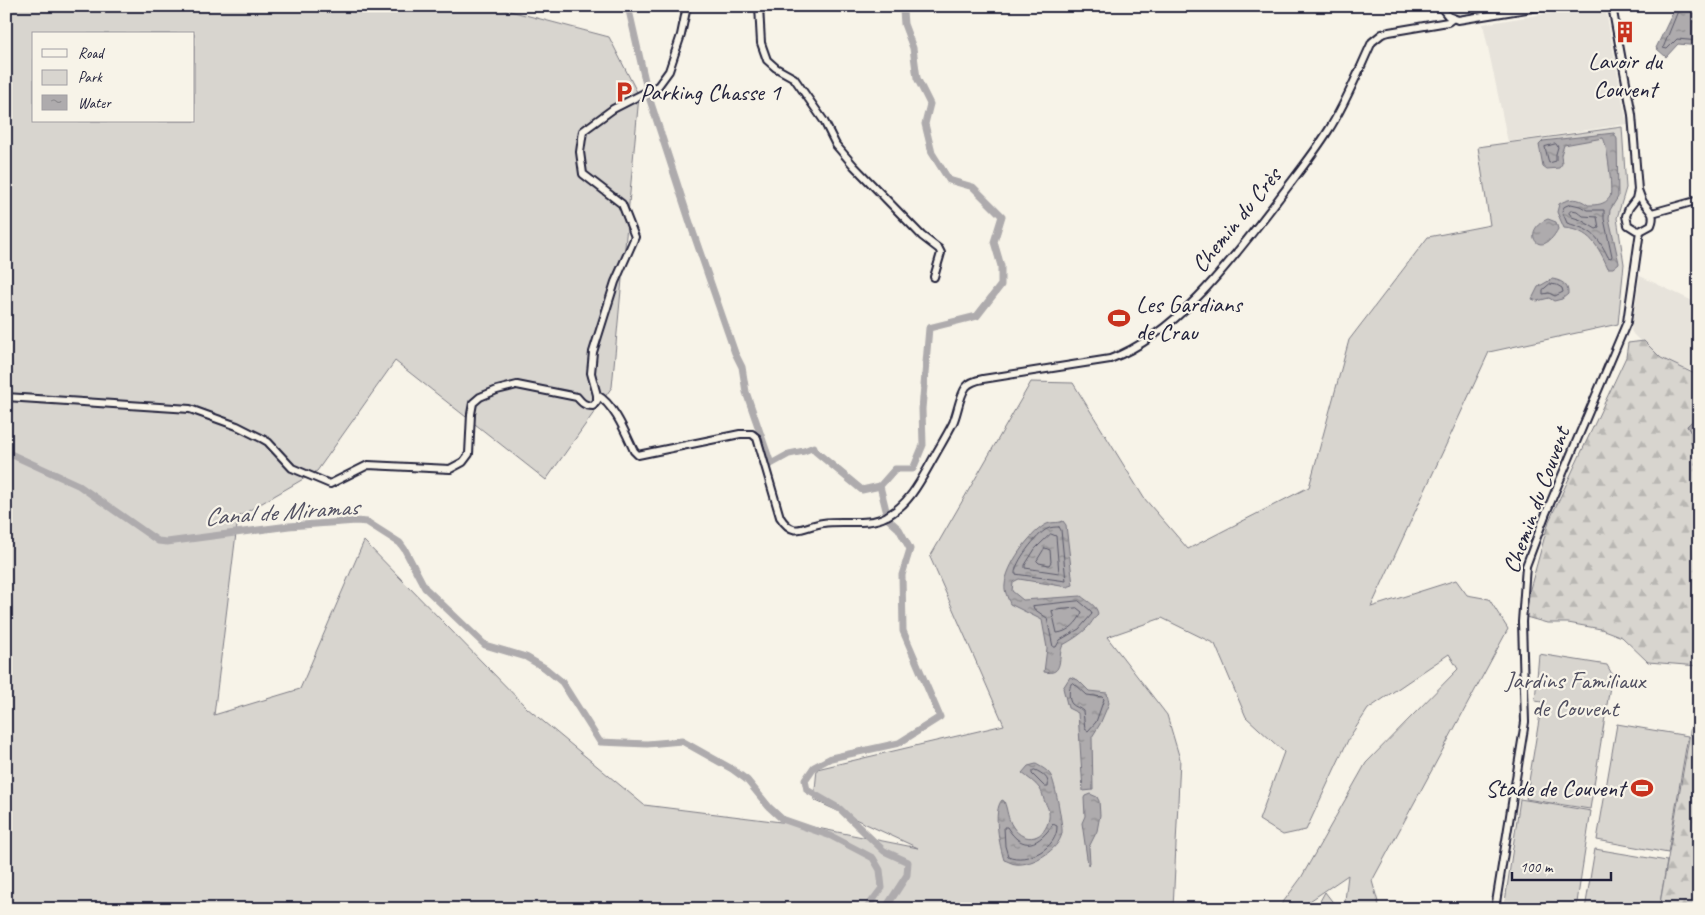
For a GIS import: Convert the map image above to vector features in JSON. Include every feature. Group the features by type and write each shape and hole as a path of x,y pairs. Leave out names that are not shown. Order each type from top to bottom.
{"street":[{"path":"6,397 190,409 237,426 261,438 268,442 292,468 330,484 368,465 450,469 463,462 469,454 473,403 480,397 497,390 517,385 577,397 587,406 593,406 597,402 597,395 591,373 593,352 615,282 636,237 622,204 583,174 580,152 583,131 613,109 658,86 669,71 681,35 687,6"},
{"path":"759,6 761,43 767,60 776,68 794,78 824,121 836,145 915,229 939,249 941,253 934,277"},
{"path":"1440,6 1448,16 1458,20 1545,6"},
{"path":"1612,6 1632,115 1638,190 1636,199 1627,212 1626,221 1632,228 1640,230"},
{"name":"Chemin du Crès","path":"597,395 602,398 617,417 634,451 638,455 740,434 752,434 757,438 780,517 786,526 800,530 822,524 873,521 887,517 899,508 914,492 953,423 966,388 972,382 1110,358 1128,352 1146,342 1184,311 1232,258 1290,183 1329,129 1372,42 1382,34 1448,22 1452,18"},
{"path":"1638,190 1652,213 1699,200"},
{"path":"1633,205 1641,203 1646,205"},
{"name":"Chemin du Couvent","path":"1494,909 1524,722 1522,622 1526,566 1546,512 1627,322 1640,230 1651,225 1652,213"}],"shaded area":[{"path":"1593,6 1605,6 1627,124 1508,142 1483,24"},
{"path":"1640,276 1699,304 1699,373 1660,361 1633,334 1631,330"}],"green space":[{"path":"6,6 491,6 609,37 639,96 612,387 546,480 395,361 317,471 238,517 214,715 300,689 364,541 527,708 644,805 797,824 918,848 814,800 817,769 1004,725 930,557 1031,382 1073,383 1144,498 1188,549 1309,487 1349,340 1428,237 1490,225 1478,147 1622,127 1626,188 1617,218 1624,264 1618,324 1489,352 1371,607 1456,580 1467,595 1489,599 1508,629 1372,881 1380,909 1344,909 1348,875 1298,909 1278,909 1301,878 1366,763 1458,669 1449,654 1368,709 1349,738 1306,830 1283,835 1259,820 1284,752 1246,717 1215,644 1162,618 1107,637 1167,715 1180,759 1173,909 6,909"},
{"path":"1644,341 1661,358 1699,376 1699,415 1687,426 1691,433 1691,443 1697,453 1695,464 1699,471 1699,666 1648,662 1622,637 1601,629 1568,623 1547,623 1526,617 1530,589 1549,521 1626,357 1628,343"},
{"name":"Jardins Familiaux de Couvent","path":"1539,654 1607,665 1612,674 1590,809 1526,799 1542,702 1535,701"},
{"path":"1699,681 1699,909 1659,909"},
{"name":"Stade de Couvent","path":"1617,724 1688,736 1668,853 1597,840"},
{"name":"Stade de Couvent","path":"1520,799 1591,811 1576,909 1504,909"},
{"name":"Stade de Couvent","path":"1595,849 1667,861 1659,909 1585,909"},
{"path":"1325,892 1338,909 1320,909 1319,903"}],"water":[{"path":"1676,6 1699,6 1699,46 1678,44 1666,57 1656,48"},
{"path":"1614,133 1617,139 1618,197 1610,210 1609,218 1619,263 1613,268 1608,268 1597,246 1580,232 1564,228 1557,212 1559,204 1566,200 1574,199 1588,205 1594,205 1603,203 1610,197 1609,167 1603,138 1564,145 1561,155 1562,164 1559,168 1547,169 1543,166 1539,145 1543,141"},
{"path":"1548,219 1556,222 1558,229 1551,239 1539,244 1535,241 1535,230 1539,224"},
{"path":"1552,279 1563,283 1567,288 1568,294 1562,299 1554,301 1549,298 1537,301 1532,299 1538,287"},
{"path":"1699,415 1699,471 1695,464 1697,453 1691,443 1691,433 1687,426"},
{"path":"1063,521 1066,525 1073,585 1067,587 1019,579 1013,582 1012,591 1023,600 1081,596 1094,607 1098,615 1082,633 1063,645 1058,668 1055,671 1044,672 1047,648 1042,620 1010,604 1006,592 1006,577 1019,551 1039,529 1047,524"},
{"path":"1070,677 1078,680 1089,691 1107,693 1109,703 1092,737 1093,790 1083,791 1078,713 1068,708 1063,688"},
{"path":"1036,764 1048,772 1053,780 1062,833 1056,845 1044,856 1030,862 1014,864 1004,860 997,820 999,805 1002,800 1004,801 1011,824 1023,836 1034,837 1044,831 1049,813 1042,793 1034,782 1022,773 1028,766"},
{"path":"1090,794 1097,797 1099,801 1100,815 1097,831 1089,847 1090,863 1088,865 1082,823 1085,816 1084,798"}],"waterway":[{"path":"628,6 646,85"},
{"path":"886,510 880,486 895,469 913,469 923,445 922,409 929,328 977,316 1001,285 1001,266 994,242 1002,216 973,187 949,180 932,153 925,124 930,104 917,78 913,48 904,24 903,11 908,6"},
{"path":"649,97 692,229 735,353 742,367 746,392 771,464 789,454 814,447 815,451 862,490 880,486"},
{"name":"Canal de Miramas","path":"6,452 78,485 158,541 167,542 289,526 356,521 367,522 400,543 425,588 485,645 526,657 545,668 562,682 600,742 647,744 682,741 732,769 747,780 769,807 782,819 831,836 873,858 880,870 882,888 866,909"},
{"path":"885,909 907,875 908,862 884,851 840,809 807,790 805,780 814,767 831,758 899,743 940,717 903,631 902,575 910,549 899,529 889,520"}],"place":[{"name":"Lavoir du Couvent","path":"1625,32"},
{"name":"Parking Chasse 1","path":"624,92"},
{"name":"Les Gardians de Crau","path":"1119,318"},
{"name":"Stade de Couvent","path":"1642,788"}]}
